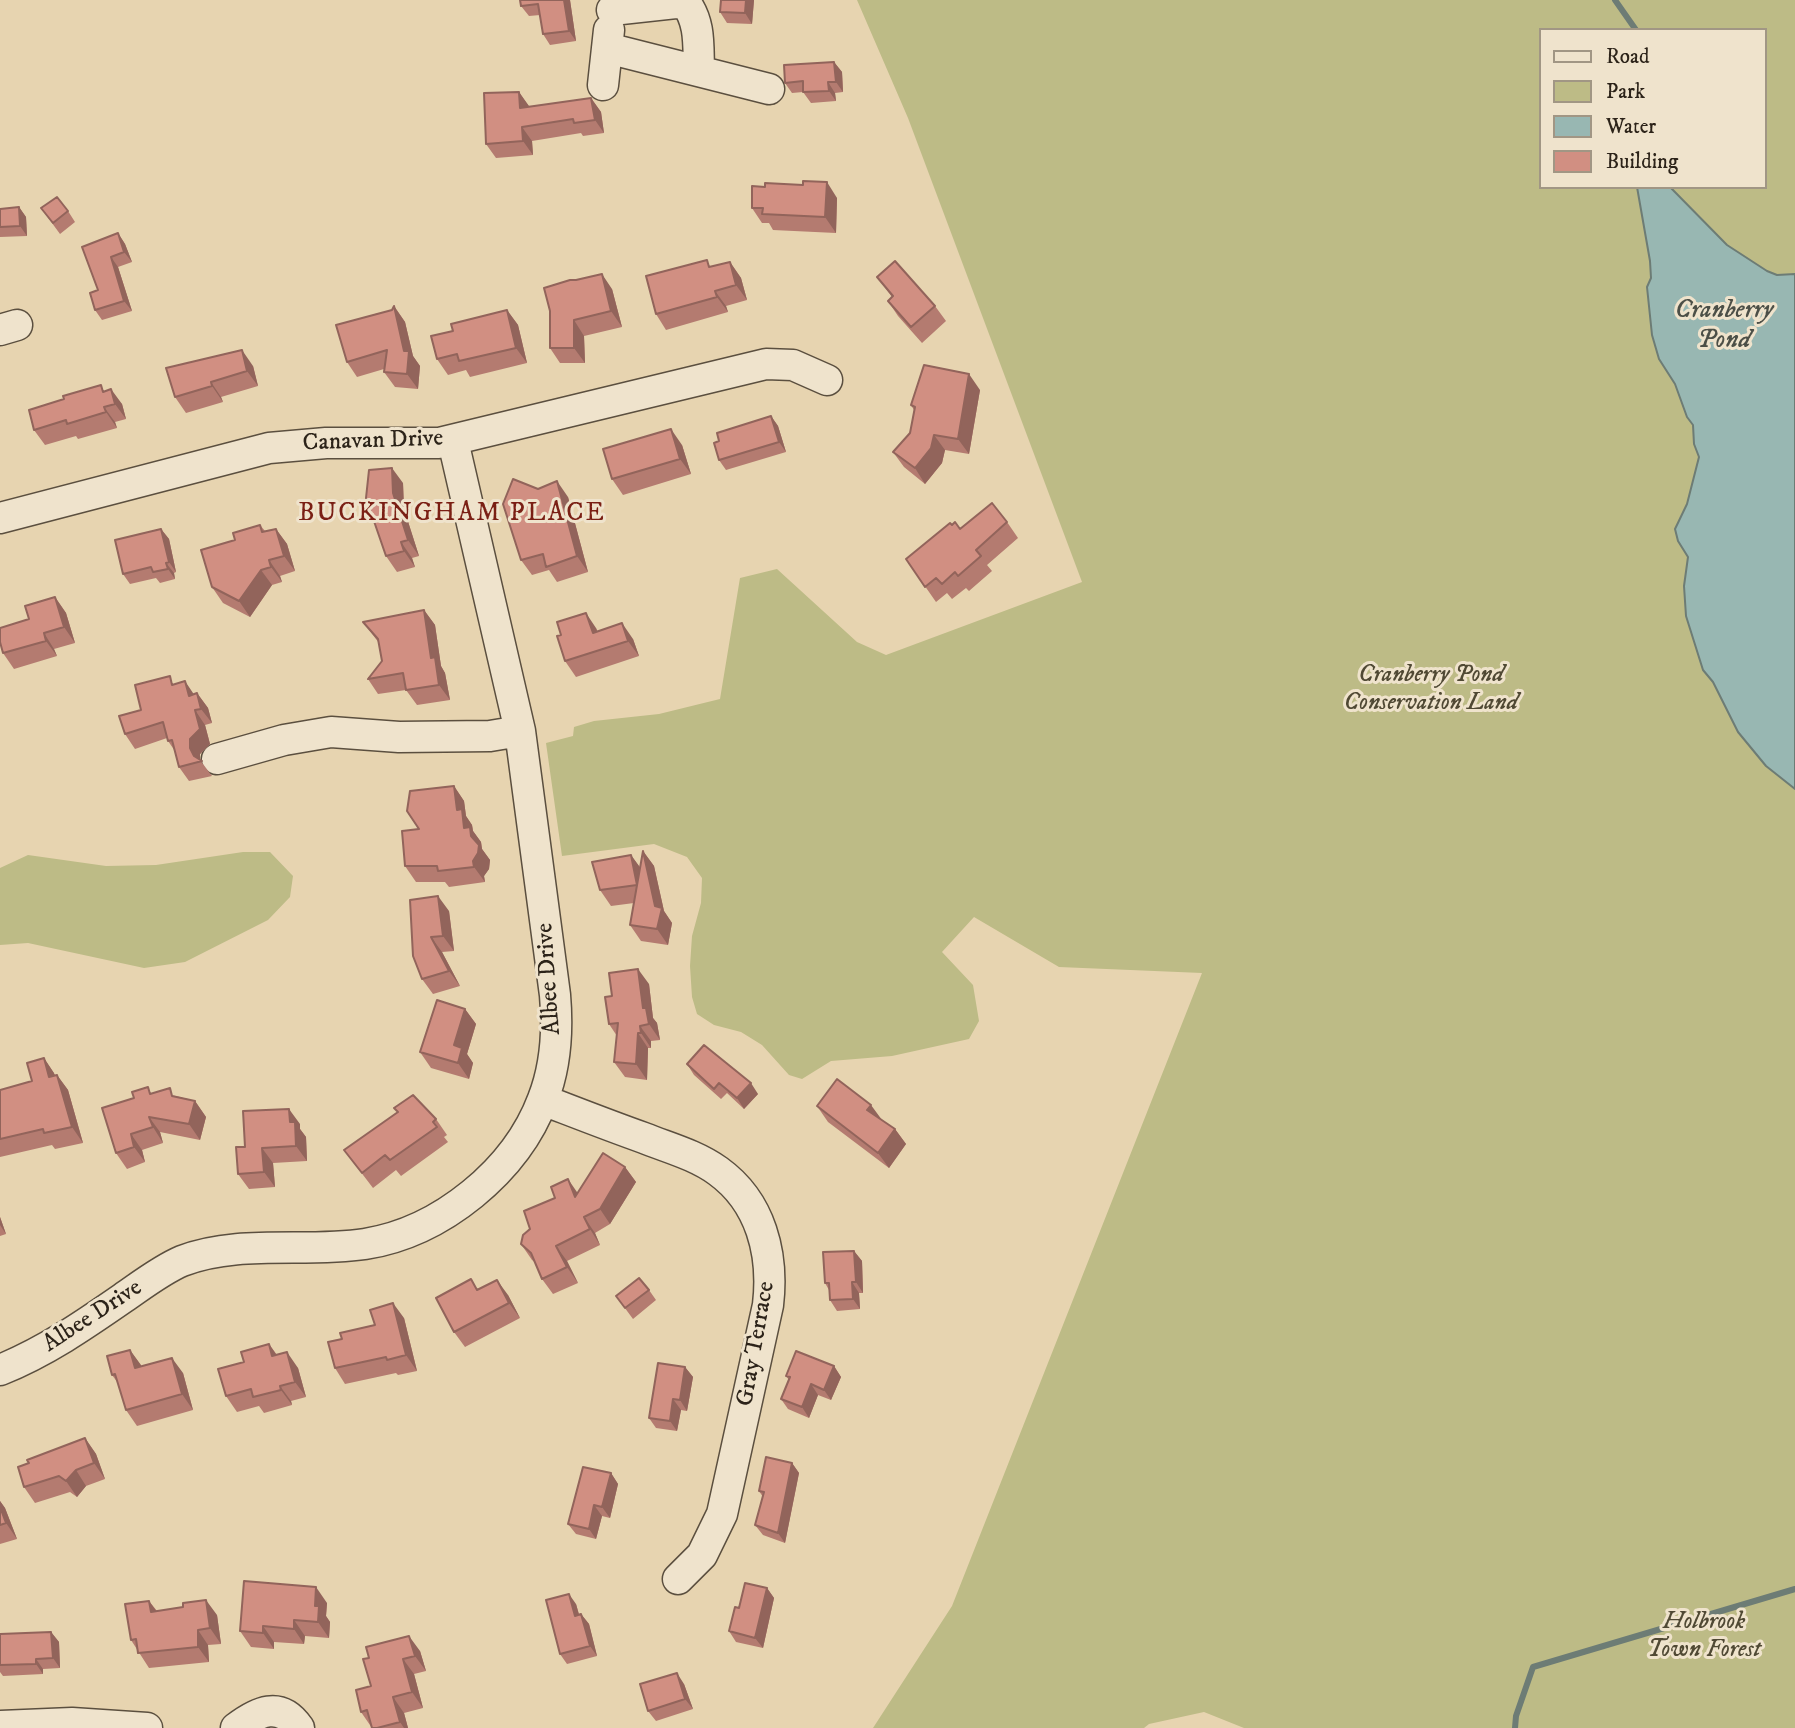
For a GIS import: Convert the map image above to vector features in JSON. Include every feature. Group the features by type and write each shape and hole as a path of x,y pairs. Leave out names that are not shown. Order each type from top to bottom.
{"street":[{"path":"603,85 612,5 685,2 693,13 698,32 698,71"},
{"path":"607,48 769,89"},
{"name":"Canavan Drive","path":"0,518 269,448 326,443 425,445 453,441 766,364 793,365 827,380"},
{"name":"Albee Drive","path":"0,1370 61,1339 156,1275 181,1262 208,1254 237,1250 366,1244 423,1225 460,1203 498,1170 524,1135 543,1100 554,1057 556,1010 520,731 453,441"},
{"path":"217,759 285,740 331,732 399,737 490,736 520,731"},
{"name":"Gray Terrace","path":"543,1100 693,1157 717,1170 747,1201 766,1242 771,1272 768,1305 722,1514 702,1555 678,1578"},
{"path":"236,1728 256,1713 269,1711 286,1715 299,1728"},
{"path":"0,1726 72,1723 147,1728"}],"green space":[{"name":"Cranberry Pond Conservation Land","path":"857,0 1795,0 1795,1728 1244,1728 1204,1712 1149,1724 1144,1728 873,1728 952,1606 1202,973 1059,967 974,917 942,952 973,985 979,1021 969,1039 892,1056 831,1061 802,1079 789,1075 762,1045 741,1032 714,1025 697,1014 692,997 690,966 692,936 701,903 702,878 687,857 654,844 562,856 546,743 573,736 574,727 594,721 659,714 720,699 740,578 777,569 857,642 886,655 1082,582 908,118"},
{"path":"243,852 270,852 293,876 290,897 268,920 185,962 144,968 28,943 0,945 0,868 28,855 106,866 156,865"}],"water":[{"name":"Cranberry Pond","path":"1637,189 1672,189 1727,245 1767,271 1777,275 1795,274 1795,789 1766,766 1738,732 1713,682 1703,670 1686,616 1684,586 1688,557 1678,541 1675,529 1687,504 1699,457 1694,444 1693,425 1687,417 1675,384 1659,359 1652,335 1647,287 1651,278"}],"building":[{"path":"520,0 564,0 569,31 543,34 538,4 521,6"},
{"path":"721,0 746,0 745,13 720,12"},
{"path":"834,62 836,82 828,82 829,91 803,92 803,81 785,83 784,65"},
{"path":"519,92 520,108 591,98 595,120 574,123 573,119 522,127 523,141 486,144 484,93"},
{"path":"803,181 827,182 825,217 762,214 763,208 752,208 752,186 765,187 765,183 803,185"},
{"path":"57,197 68,211 53,223 41,208"},
{"path":"19,207 20,226 0,227 0,209"},
{"path":"118,233 124,252 111,257 124,301 95,310 90,293 98,290 82,247"},
{"path":"707,260 709,267 730,262 736,285 715,291 717,297 656,314 646,276"},
{"path":"895,261 935,306 911,327 888,301 893,296 877,277"},
{"path":"602,274 611,311 574,320 574,348 550,348 550,311 544,288"},
{"path":"394,306 404,351 409,351 407,374 384,372 387,350 347,362 336,325 392,310"},
{"path":"507,310 516,348 459,361 457,354 437,359 431,336 453,331 451,324"},
{"path":"242,350 247,371 211,382 212,386 175,397 166,368"},
{"path":"924,365 969,374 958,439 934,435 931,448 915,468 893,452 910,433 915,407 911,405"},
{"path":"101,385 103,392 111,389 115,404 104,407 106,412 67,424 66,420 34,430 29,410"},
{"path":"771,416 779,442 719,460 714,443 719,441 717,433"},
{"path":"671,429 680,459 612,479 603,449"},
{"path":"392,468 393,493 408,540 401,542 404,551 386,556 366,498 369,470"},
{"path":"513,479 538,489 557,481 577,556 546,567 543,554 521,560 503,504"},
{"path":"992,503 1007,522 976,550 981,556 958,576 955,572 942,584 936,578 925,587 906,559 950,523 952,525 955,522 960,529"},
{"path":"260,525 262,532 276,529 284,556 269,560 271,567 261,570 239,601 212,587 201,550 235,540 233,533"},
{"path":"161,529 169,562 166,563 168,569 153,572 151,567 123,574 115,540"},
{"path":"55,597 64,627 44,633 46,641 3,653 0,628 29,619 25,606"},
{"path":"424,610 431,658 435,657 439,685 406,690 403,673 368,679 382,661 378,639 363,622"},
{"path":"586,613 593,633 622,623 628,641 565,661 557,636 561,635 557,622"},
{"path":"170,676 172,685 185,681 189,696 197,693 201,709 195,710 200,729 190,739 190,748 194,756 202,761 179,767 172,740 168,741 163,722 125,734 119,716 141,710 135,685"},
{"path":"454,786 457,810 462,809 464,828 470,827 471,836 479,845 473,861 474,867 438,871 437,866 405,866 402,831 419,829 407,811 410,791"},
{"path":"643,851 655,906 662,908 657,929 630,925"},
{"path":"631,855 637,885 600,890 592,862"},
{"path":"438,896 443,936 431,937 449,971 422,979 413,956 410,900"},
{"path":"638,969 643,1008 646,1008 649,1024 640,1026 636,1064 614,1062 618,1023 609,1024 605,997 612,996 609,973"},
{"path":"437,1000 465,1009 454,1045 462,1048 458,1063 420,1052"},
{"path":"704,1045 751,1083 737,1098 719,1083 714,1089 687,1064"},
{"path":"44,1058 49,1077 57,1075 72,1127 44,1133 43,1129 0,1139 0,1090 32,1081 27,1063"},
{"path":"837,1079 871,1105 867,1110 895,1129 878,1153 817,1106"},
{"path":"148,1087 150,1094 170,1088 172,1096 195,1101 189,1124 149,1117 153,1127 131,1134 134,1147 116,1153 102,1108 134,1098 132,1092"},
{"path":"413,1095 436,1119 433,1122 437,1127 390,1160 385,1155 362,1173 344,1150 398,1112 394,1108"},
{"path":"289,1109 290,1122 295,1122 296,1146 262,1148 264,1172 238,1174 236,1147 245,1147 243,1111"},
{"path":"603,1153 625,1167 600,1209 584,1217 590,1229 556,1246 567,1267 542,1279 531,1253 521,1244 523,1235 530,1229 524,1211 555,1198 551,1187 568,1179 575,1197"},
{"path":"854,1251 856,1282 852,1282 853,1299 830,1300 829,1283 825,1283 823,1252"},
{"path":"639,1278 649,1290 625,1308 616,1296"},
{"path":"471,1279 477,1290 497,1280 509,1303 454,1332 436,1298"},
{"path":"393,1303 406,1355 335,1368 328,1342 342,1339 340,1333 375,1325 370,1310"},
{"path":"269,1344 272,1356 287,1352 295,1382 280,1386 281,1390 253,1397 251,1389 226,1396 218,1369 244,1362 241,1352"},
{"path":"130,1350 135,1368 172,1358 182,1394 126,1410 107,1356"},
{"path":"796,1351 834,1366 824,1390 811,1384 802,1407 781,1399"},
{"path":"658,1363 685,1367 680,1400 673,1399 670,1421 649,1418"},
{"path":"85,1438 94,1463 76,1470 66,1481 59,1476 24,1487 18,1467 29,1463 27,1460"},
{"path":"766,1457 792,1463 778,1533 755,1525 764,1492 759,1491"},
{"path":"583,1467 611,1473 602,1507 594,1505 589,1529 568,1524"},
{"path":"0,1507 6,1523 0,1525"},
{"path":"244,1581 316,1587 318,1622 294,1620 294,1629 263,1626 263,1633 240,1631"},
{"path":"745,1583 767,1588 755,1638 729,1631 735,1607 739,1608"},
{"path":"569,1594 575,1616 581,1614 590,1646 560,1654 546,1600"},
{"path":"206,1600 210,1628 198,1630 198,1647 138,1653 136,1639 131,1640 125,1604 149,1601 151,1612"},
{"path":"51,1632 53,1658 36,1659 36,1664 0,1665 0,1634"},
{"path":"409,1636 415,1656 403,1659 412,1692 393,1697 400,1722 372,1728 367,1710 361,1712 356,1690 371,1686 363,1659 369,1658 366,1647"},
{"path":"677,1673 685,1699 648,1711 640,1684"}],"waterway":[{"path":"1615,0 1635,28"},
{"path":"1515,1728 1516,1716 1533,1667 1795,1589"}],"district":[{"name":"BUCKINGHAM PLACE","path":"452,515"}],"park label":[{"name":"Holbrook Town Forest","path":"1704,1637"}]}
